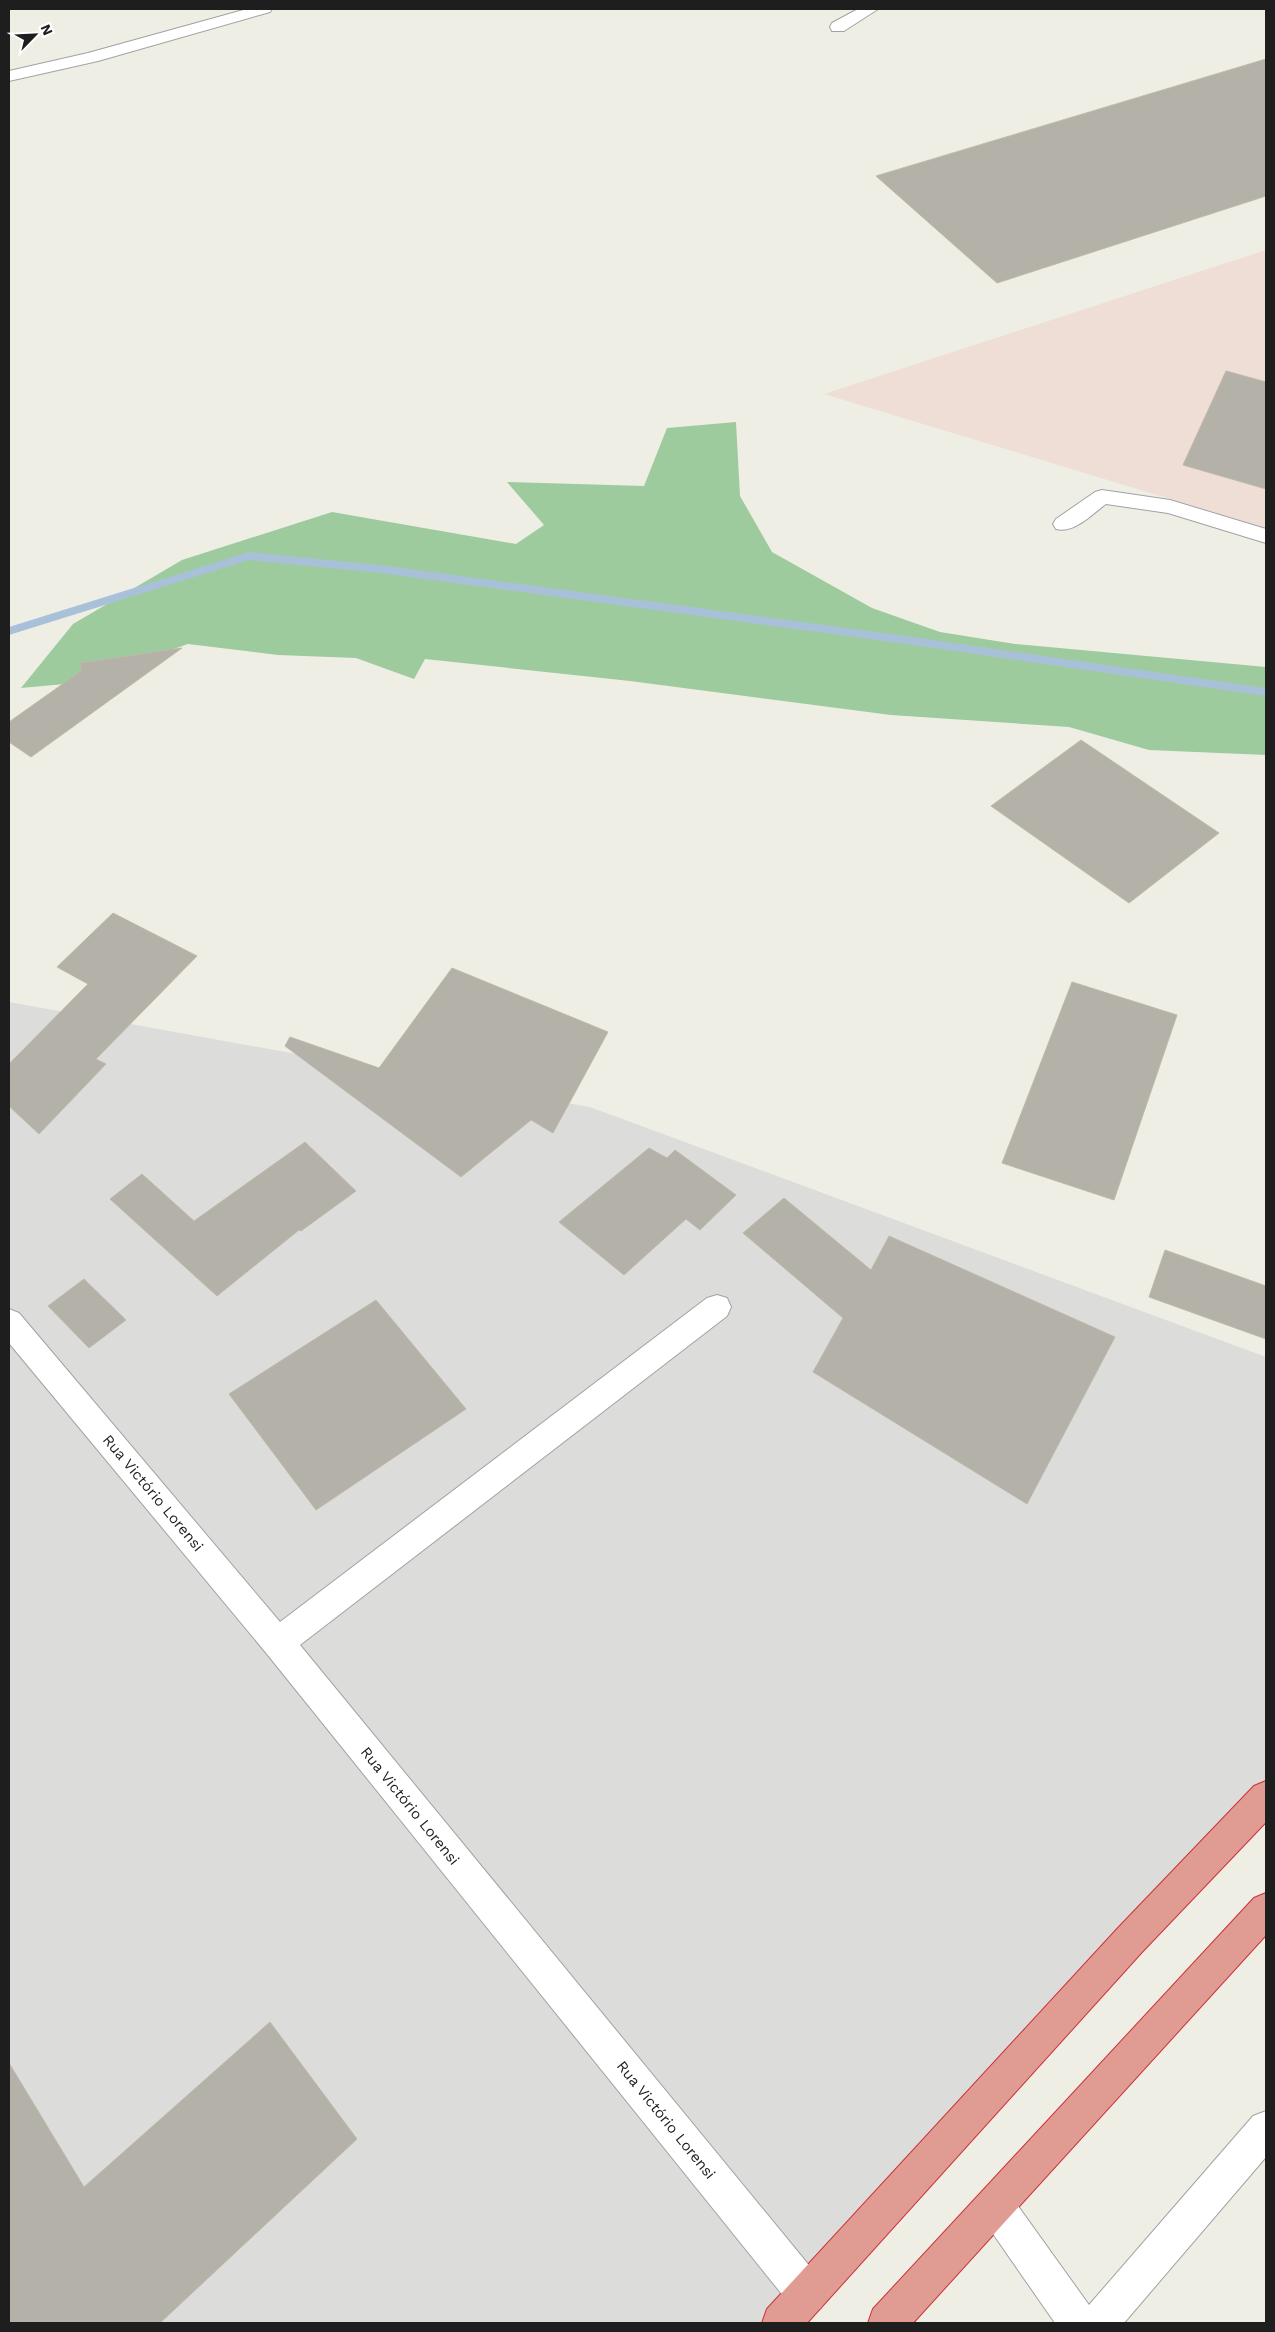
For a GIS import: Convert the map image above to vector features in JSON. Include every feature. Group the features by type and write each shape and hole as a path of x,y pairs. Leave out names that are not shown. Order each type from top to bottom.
{"highway":[{"path":"781,2323 1130,1940 1266,1798"},
{"path":"888,2323 1266,1910"}],"street":[{"path":"9,76 92,57 264,9"},
{"path":"838,27 870,9"},
{"path":"1064,524 1102,497 1170,507 1266,536"},
{"path":"278,1643 717,1307"},
{"name":"Rua Victório Lorensi","path":"9,1322 278,1643 807,2294"},
{"path":"1098,2323 1266,2129"},
{"path":"995,2205 1078,2323"}],"shaded area":[{"path":"1266,250 1266,528 824,394"},
{"path":"9,1002 590,1107 1266,1357 1266,1798 781,2323 9,2323"}],"green space":[{"path":"736,422 740,496 772,552 872,608 940,632 1015,644 1266,667 1266,755 1149,750 1069,727 891,715 630,681 425,659 414,679 356,658 278,655 188,644 76,683 21,688 73,624 182,560 332,512 516,544 544,525 507,482 644,486 667,428"}],"building":[{"path":"1266,59 1266,196 997,283 876,176"},
{"path":"1226,371 1266,382 1266,489 1183,465"},
{"path":"182,648 31,757 9,742 9,722 81,671 80,663"},
{"path":"1081,740 1219,833 1129,903 991,806"},
{"path":"113,913 197,956 96,1059 106,1064 39,1134 9,1106 9,1064 88,984 57,967"},
{"path":"452,968 608,1032 553,1133 531,1120 461,1177 285,1046 290,1037 379,1068"},
{"path":"1072,982 1177,1015 1114,1200 1002,1163"},
{"path":"305,1142 356,1191 301,1231 299,1230 217,1296 110,1199 142,1174 194,1221"},
{"path":"649,1148 667,1158 675,1150 736,1195 700,1230 686,1219 624,1275 559,1222"},
{"path":"784,1198 871,1270 889,1236 1115,1337 1027,1504 813,1372 843,1318 743,1233"},
{"path":"1165,1250 1266,1286 1266,1339 1149,1297"},
{"path":"84,1279 126,1320 89,1348 48,1306"},
{"path":"376,1300 466,1409 316,1510 229,1394"},
{"path":"270,2022 357,2139 160,2323 9,2323 9,2063 84,2187"}],"waterway":[{"path":"9,631 249,556 380,569 906,640 1266,692"}]}
